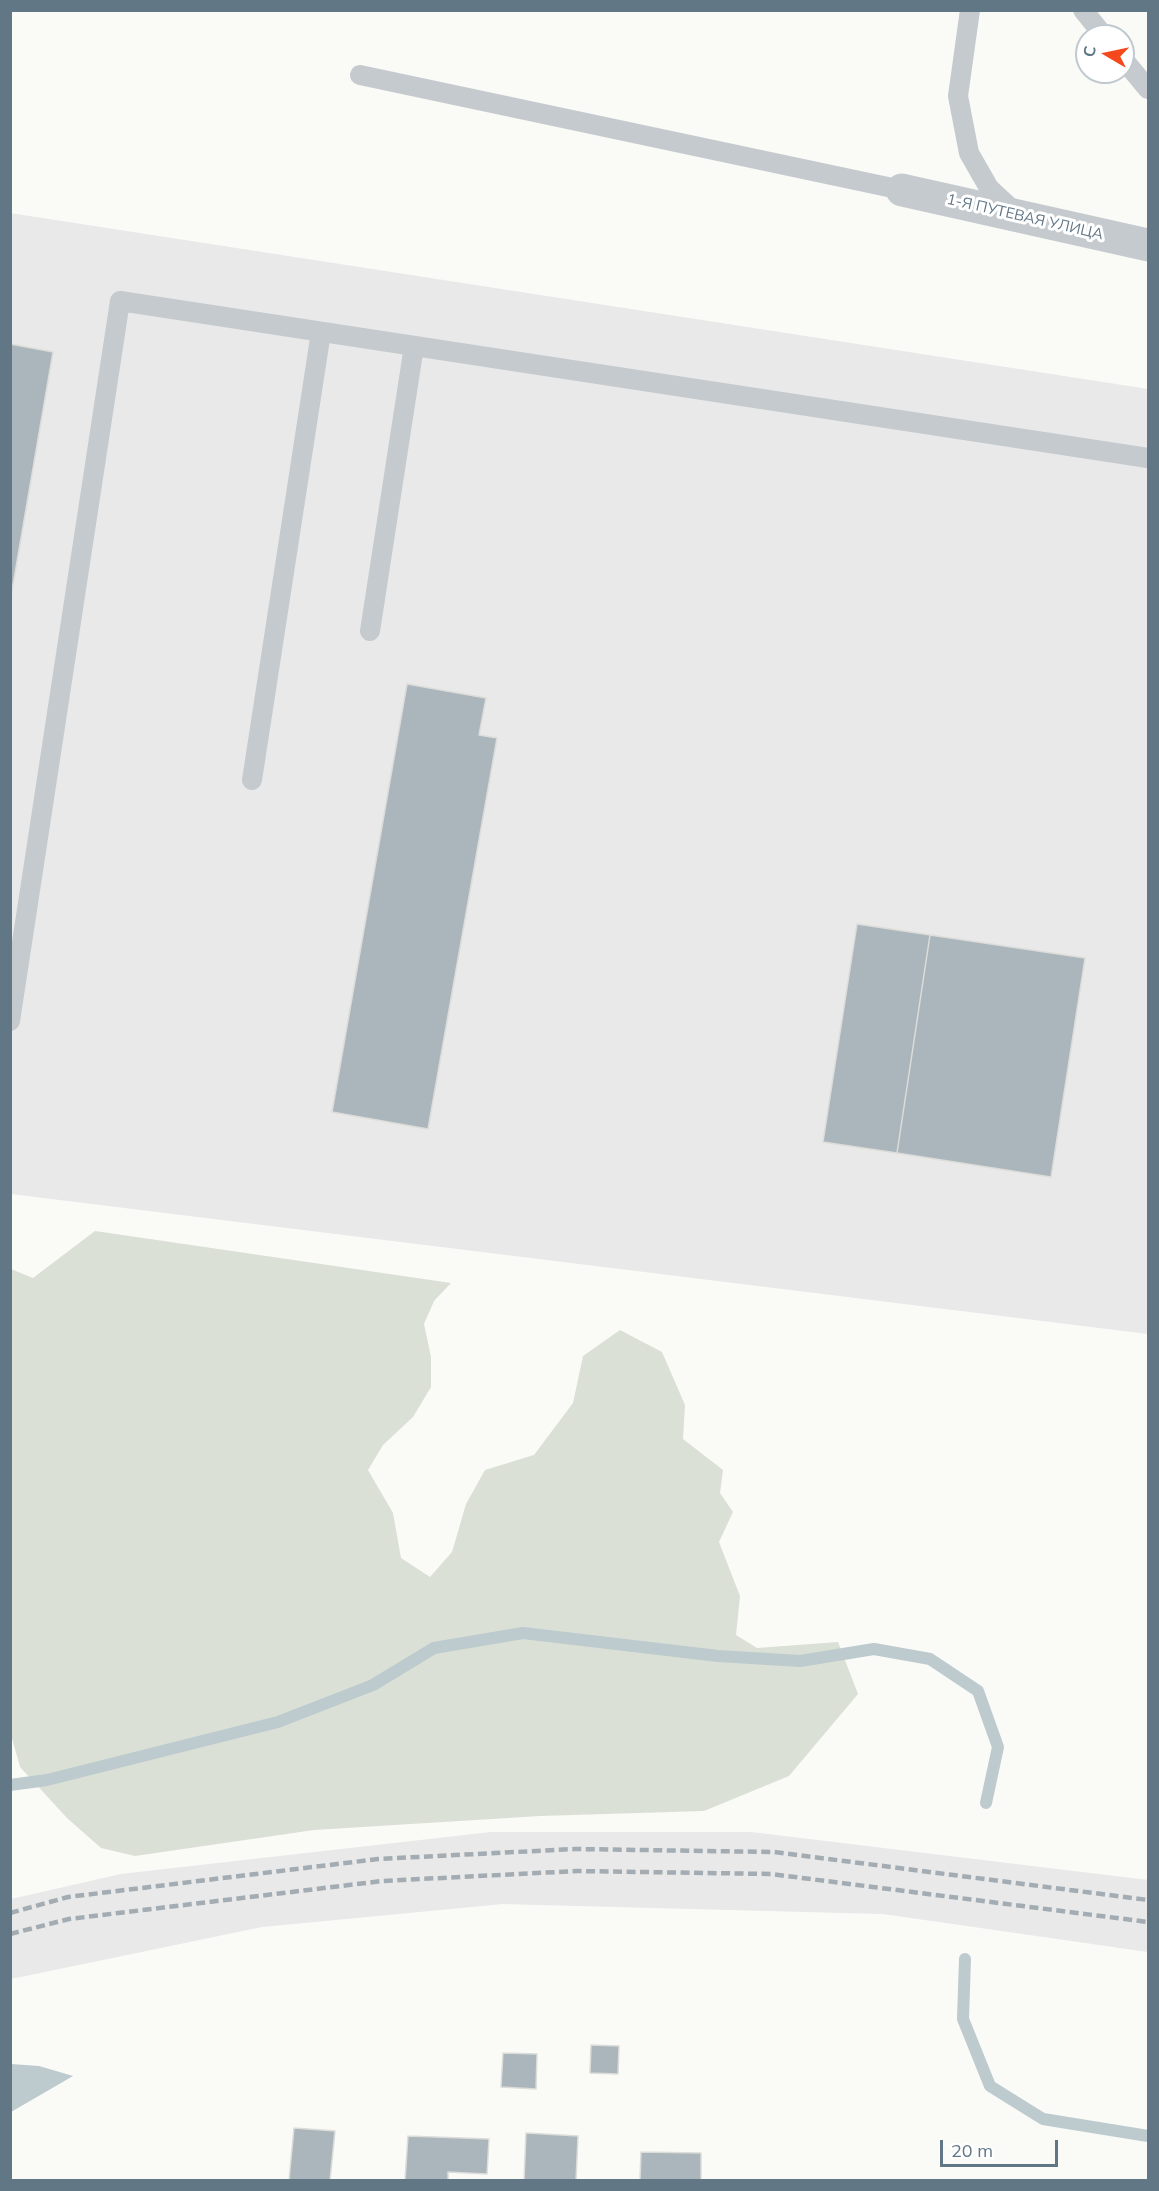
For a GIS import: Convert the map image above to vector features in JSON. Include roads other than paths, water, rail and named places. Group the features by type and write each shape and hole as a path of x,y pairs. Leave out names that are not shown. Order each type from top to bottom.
{"street":[{"name":"1-Я ПУТЕВАЯ УЛИЦА","path":"902,190 1149,245"}],"lane":[{"path":"970,10 958,96 969,153 989,188 1020,216"},
{"path":"1083,10 1094,24"},
{"path":"1135,73 1149,89"},
{"path":"360,75 902,190"},
{"path":"10,1021 120,301 1149,459"},
{"path":"252,780 321,332"},
{"path":"370,631 414,346"}],"waterway":[{"path":"10,1785 47,1780 278,1722 373,1685 434,1648 523,1633 718,1656 800,1661 874,1649 930,1659 978,1691 998,1747 986,1803"},
{"path":"965,1959 963,2019 990,2086 1043,2119 1148,2136"}],"railway":[{"path":"10,1913 68,1897 378,1859 575,1849 774,1852 1148,1900"},
{"path":"10,1934 69,1919 382,1881 577,1871 771,1874 1148,1922"}]}
